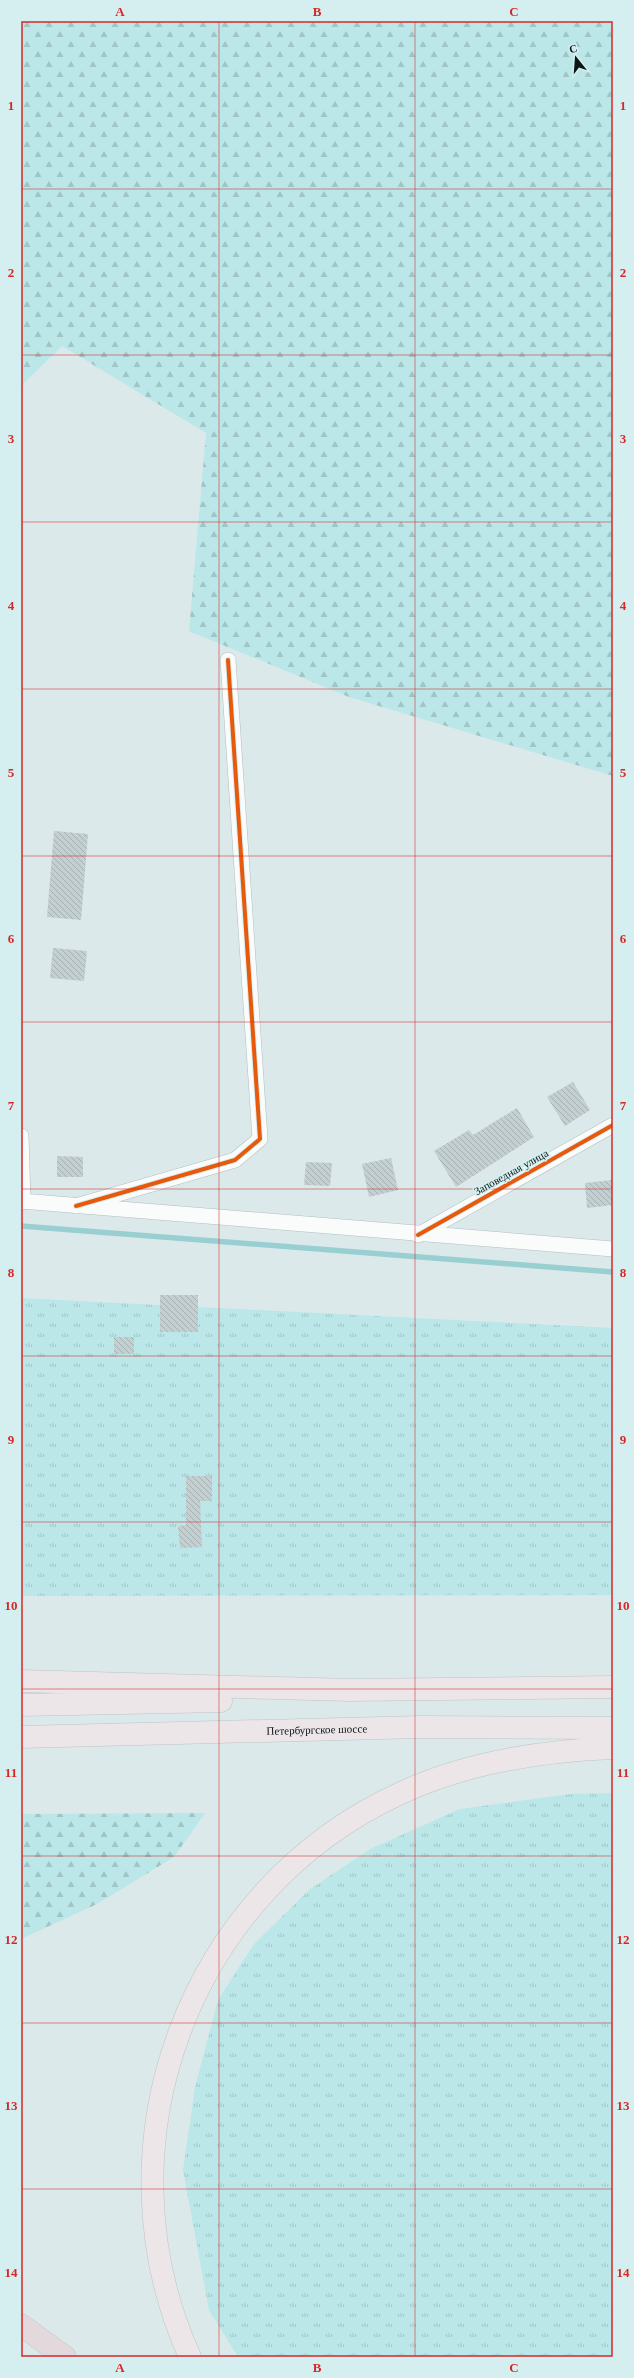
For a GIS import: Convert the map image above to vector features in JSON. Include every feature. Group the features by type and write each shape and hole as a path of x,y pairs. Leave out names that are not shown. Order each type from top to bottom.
{"highway":[{"path":"21,2325 64,2357"}],"main road":[{"path":"21,1681 350,1690 613,1687"},
{"path":"21,1705 246,1700 350,1690"},
{"name":"Петербургское шоссе","path":"21,1737 420,1727 613,1728"},
{"path":"190,2357 172,2313 157,2249 152,2198 153,2152 156,2119 170,2056 194,1995 227,1939 268,1888 316,1844 359,1815 400,1793 430,1780 492,1762 584,1749 613,1748"}],"street":[{"path":"76,1206 235,1160 260,1139 228,660"},
{"name":"Заповедная улица","path":"418,1235 613,1125"},
{"path":"21,1136 22,1201 418,1235 613,1249"}],"green space":[{"path":"21,21 613,21 613,776 349,697 189,631 206,433 62,346 21,386"},
{"path":"21,1298 613,1328 613,1595 21,1596"},
{"path":"613,1793 613,2357 238,2357 209,2310 183,2170 195,2087 218,2000 254,1944 309,1890 370,1849 460,1809 570,1794"},
{"path":"205,1813 174,1857 97,1904 21,1939 21,1814"}],"building":[{"path":"54,831 88,834 81,920 47,917"},
{"path":"53,948 87,951 84,981 50,978"},
{"path":"573,1082 590,1110 565,1126 547,1097"},
{"path":"517,1108 534,1137 456,1187 434,1151 469,1130 473,1135"},
{"path":"57,1156 83,1157 83,1177 57,1177"},
{"path":"391,1158 398,1190 369,1197 362,1164"},
{"path":"306,1162 332,1163 330,1186 304,1185"},
{"path":"612,1180 613,1205 587,1208 585,1183"},
{"path":"160,1295 198,1295 198,1332 160,1332"},
{"path":"114,1337 134,1337 134,1354 114,1354"},
{"path":"186,1476 212,1476 212,1501 200,1501 202,1547 180,1548 178,1526 186,1525"}],"waterway":[{"path":"21,1226 613,1272"}],"cycle path":[{"path":"76,1206 235,1160 260,1139 228,660"},
{"path":"418,1235 613,1125"}]}
